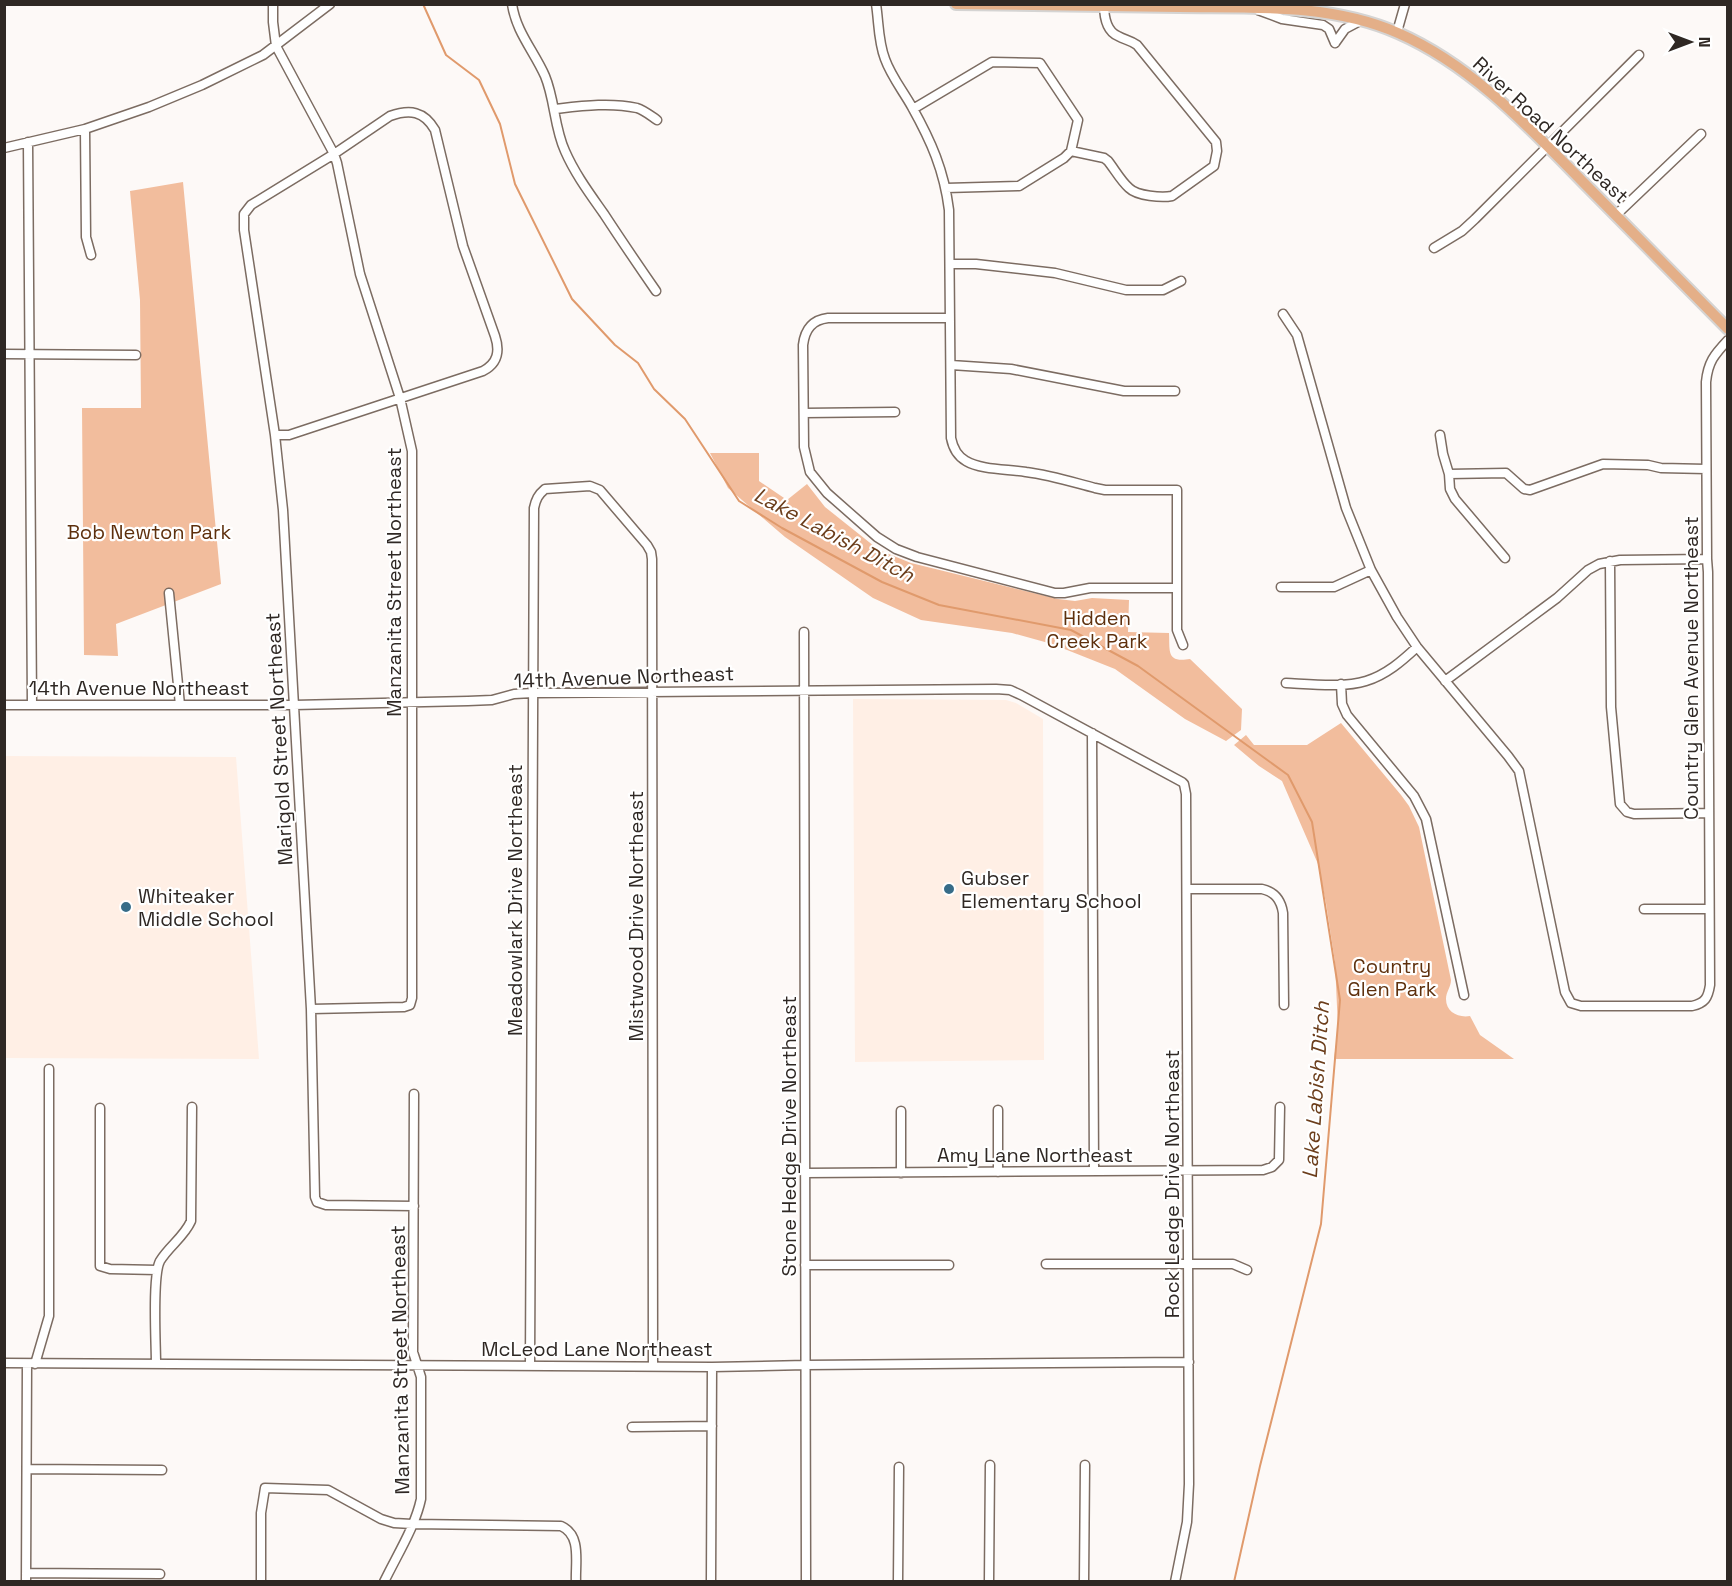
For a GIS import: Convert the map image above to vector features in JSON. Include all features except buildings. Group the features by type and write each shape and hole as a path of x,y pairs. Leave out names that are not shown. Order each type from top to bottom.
{"main road":[{"name":"River Road Northeast","path":"956,4 1301,10 1360,21 1397,32 1426,46 1494,95 1728,329"}],"street":[{"name":"Manzanita Street Northeast","path":"273,4 276,46 334,154 360,274 400,398 412,451 412,989 410,1005 393,1008 311,1009"},
{"path":"4,148 85,129 149,107 202,85 263,55 330,4"},
{"path":"512,4 514,16 524,40 546,78 561,140 572,164 583,184 656,291"},
{"path":"876,4 884,57 934,150 946,188 949,210 951,438 953,447 957,454 974,465 1027,472 1105,489 1177,490 1177,630 1183,645"},
{"path":"1397,32 1406,4"},
{"path":"1071,152 1104,158 1130,189 1163,197 1172,196 1214,166 1217,152 1216,142 1137,45 1131,40 1112,33 1104,15 1104,5"},
{"path":"1252,8 1282,19 1323,25 1329,29 1335,43 1345,29 1360,21"},
{"path":"1434,248 1462,231 1639,55"},
{"path":"913,109 992,62 1040,63 1078,120 1071,152 1019,186 946,188"},
{"path":"555,109 578,106 639,108 657,120"},
{"path":"275,435 289,435 483,371 494,364 497,357 495,336 463,246 435,130 430,121 412,112 390,116 334,154"},
{"path":"85,129 86,237 91,255"},
{"path":"1616,216 1701,134"},
{"path":"28,142 32,705"},
{"name":"Marigold Street Northeast","path":"334,154 251,205 244,214 244,230 283,499 311,1009 315,1197 317,1202 326,1205 414,1206"},
{"path":"950,264 976,264 1055,273 1126,290 1162,290 1181,281"},
{"path":"1284,314 1297,335 1346,508 1362,552 1397,617 1417,647 1445,681 1557,598 1588,570 1599,564 1620,560 1707,560"},
{"path":"950,318 828,318 811,324 803,345 804,447 810,471 827,493 877,537 896,549 917,557 1055,593 1090,588 1177,588"},
{"name":"Country Glen Avenue Northeast","path":"1445,681 1519,771 1564,992 1568,1000 1574,1005 1581,1006 1692,1006 1704,1002 1710,986 1706,382 1707,369 1713,355 1728,340"},
{"path":"4,354 136,355"},
{"path":"951,365 1011,369 1124,391 1175,391"},
{"path":"804,413 895,412"},
{"path":"1440,435 1450,489 1455,499 1504,558"},
{"path":"1449,474 1506,473 1524,489 1530,490 1603,464 1706,469"},
{"name":"Mistwood Drive Northeast","path":"596,487 651,552 653,1366"},
{"name":"Meadowlark Drive Northeast","path":"530,1366 534,508 540,493 545,489 596,487"},
{"path":"1610,561 1611,707 1620,804 1627,812 1634,814 1709,813"},
{"path":"1281,587 1334,586 1371,570"},
{"path":"169,593 180,705"},
{"name":"Stone Hedge Drive Northeast","path":"804,632 806,1581"},
{"path":"1286,683 1365,682 1395,666 1417,647"},
{"path":"1341,684 1342,704 1347,715 1414,796 1426,819 1464,995"},
{"name":"14th Avenue Northeast","path":"4,705 294,705 492,700 514,694 532,693 804,689 1005,690 1021,695 1179,779 1184,784"},
{"path":"1092,733 1094,1171"},
{"name":"Rock Ledge Drive Northeast","path":"1175,1581 1184,1546 1189,1504 1187,889 1184,784"},
{"path":"1187,889 1262,890 1269,891 1279,899 1283,913 1284,1005"},
{"path":"1644,909 1709,909"},
{"path":"49,1069 49,1316 31,1364 26,1577 160,1574"},
{"name":"Manzanita Street Northeast","path":"384,1581 412,1524 421,1499 421,1377 413,1352 414,1094"},
{"path":"156,1364 157,1270 170,1248 188,1228 191,1221 192,1107"},
{"name":"Amy Lane Northeast","path":"805,1173 1263,1170 1272,1167 1279,1160 1280,1107"},
{"path":"100,1108 100,1266 110,1269 157,1270"},
{"path":"998,1110 998,1172"},
{"path":"901,1111 901,1173"},
{"path":"1046,1264 1233,1264 1247,1270"},
{"path":"806,1265 949,1265"},
{"name":"McLeod Lane Northeast","path":"4,1363 712,1367 1189,1362"},
{"path":"711,1581 712,1367"},
{"path":"632,1427 712,1426"},
{"path":"990,1465 990,1581"},
{"path":"1084,1581 1085,1465"},
{"path":"898,1581 899,1467"},
{"path":"27,1469 162,1470"},
{"path":"261,1581 261,1513 265,1488 328,1490 381,1519 394,1523 561,1526 568,1529 575,1541 576,1581"}],"shaded area":[{"name":"Gubser Elementary School","path":"853,699 1006,700 1016,703 1043,719 1044,1060 855,1062"},
{"name":"Whiteaker Middle School","path":"5,756 236,757 259,1059 5,1058"}],"green space":[{"name":"Bob Newton Park","path":"183,182 221,584 116,624 118,656 84,655 82,408 141,408 140,300 130,191"},
{"name":"Hidden Creek Park","path":"710,453 759,453 759,481 787,500 807,484 825,507 879,550 911,563 1058,599 1129,600 1128,632 1169,633 1170,650 1173,657 1182,660 1190,659 1242,709 1241,730 1226,741 1185,719 1115,669 1052,644 1012,633 921,620 873,598 785,537 728,488"},
{"name":"Country Glen Park","path":"1341,723 1401,795 1419,827 1451,980 1446,996 1450,1011 1457,1015 1470,1016 1480,1035 1514,1059 1334,1059 1338,1029 1335,962 1318,864 1282,781 1234,745 1246,735 1254,745 1307,745"}],"waterway":[{"name":"Lake Labish Ditch","path":"423,4 446,55 479,80 500,124 515,184 572,299 615,345 638,363 654,389 685,419 739,501 782,528 882,582 939,605 1071,630 1138,666 1288,775 1312,822 1340,1000 1321,1224 1260,1466 1234,1582"}],"place":[{"name":"Gubser Elementary School","path":"949,889"},
{"name":"Whiteaker Middle School","path":"126,907"}]}
